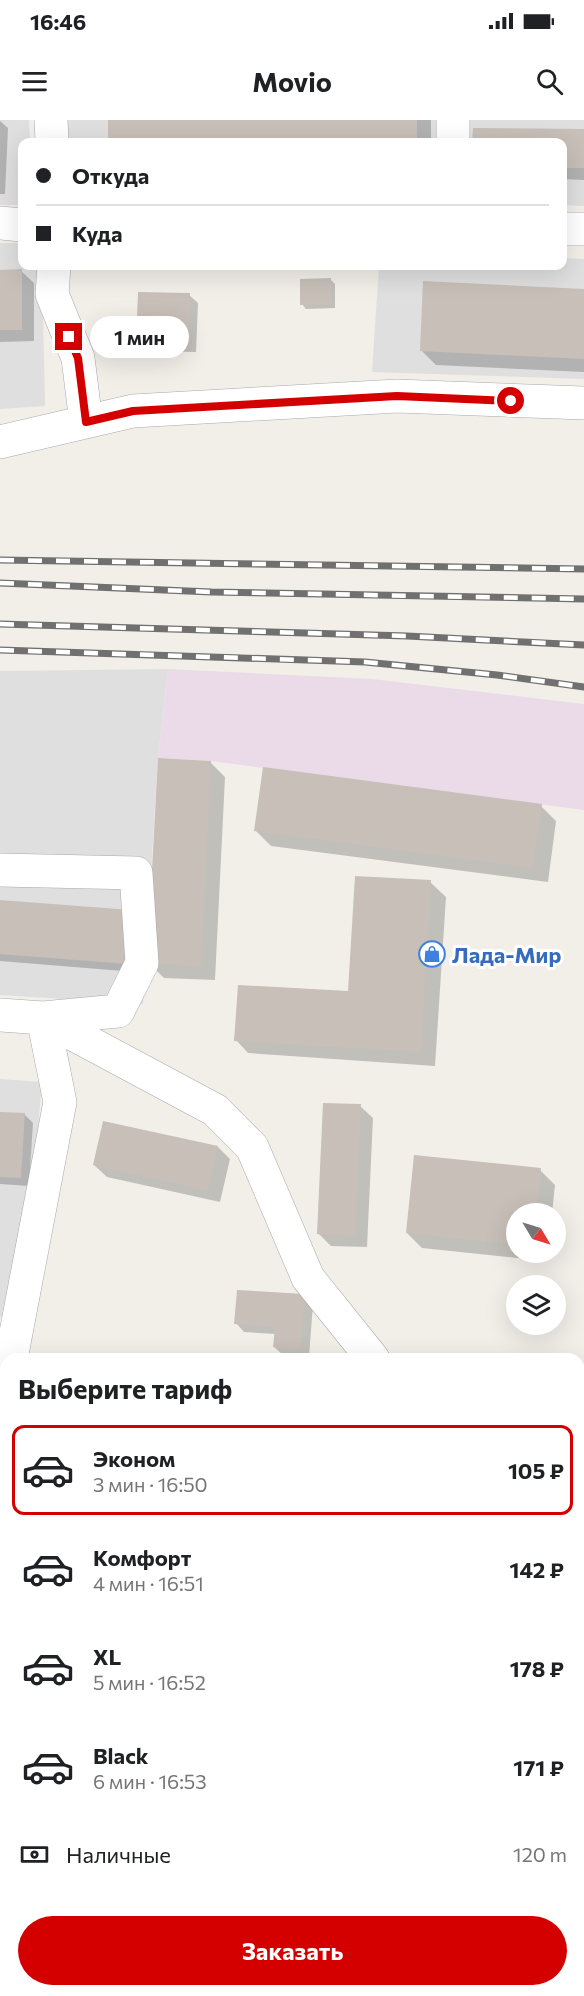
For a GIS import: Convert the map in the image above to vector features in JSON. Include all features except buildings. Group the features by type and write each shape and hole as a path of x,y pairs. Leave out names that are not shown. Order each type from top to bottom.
{"street":[{"path":"51,120 52,138"},
{"path":"453,120 453,138"},
{"path":"0,223 18,225"},
{"path":"567,229 584,229"},
{"path":"54,270 52,294 78,358 86,422"},
{"path":"0,442 133,411 397,396 584,403"},
{"path":"0,870 136,873 142,963 118,1011 43,1018 0,1015"},
{"path":"12,1353 60,1102 43,1018"},
{"path":"43,1018 215,1110 252,1147 308,1278 368,1353"}],"shaded area":[{"path":"0,120 29,120 30,138 18,138 18,205 0,205"},
{"path":"67,120 438,120 437,138 67,138"},
{"path":"468,120 584,120 584,206 567,205 567,138 468,138"},
{"path":"0,243 18,243 18,270 42,270 45,406 0,409"},
{"path":"567,258 584,259 584,379 372,372 379,270 567,270"},
{"path":"168,669 158,758 143,1004 0,995 0,671"},
{"path":"168,669 372,679 584,704 584,810 211,761 158,758"},
{"path":"0,1079 42,1082 34,1175 5,1316 0,1317"}],"railway":[{"path":"0,560 584,569"},
{"path":"0,583 211,592 584,599"},
{"path":"0,624 407,636 584,645"},
{"path":"0,650 365,662 497,675 584,687"}],"place":[{"name":"Лада-Мир","path":"432,954"}],"route":[{"path":"69,337 78,358 86,422 133,411 397,396 511,401"}]}
